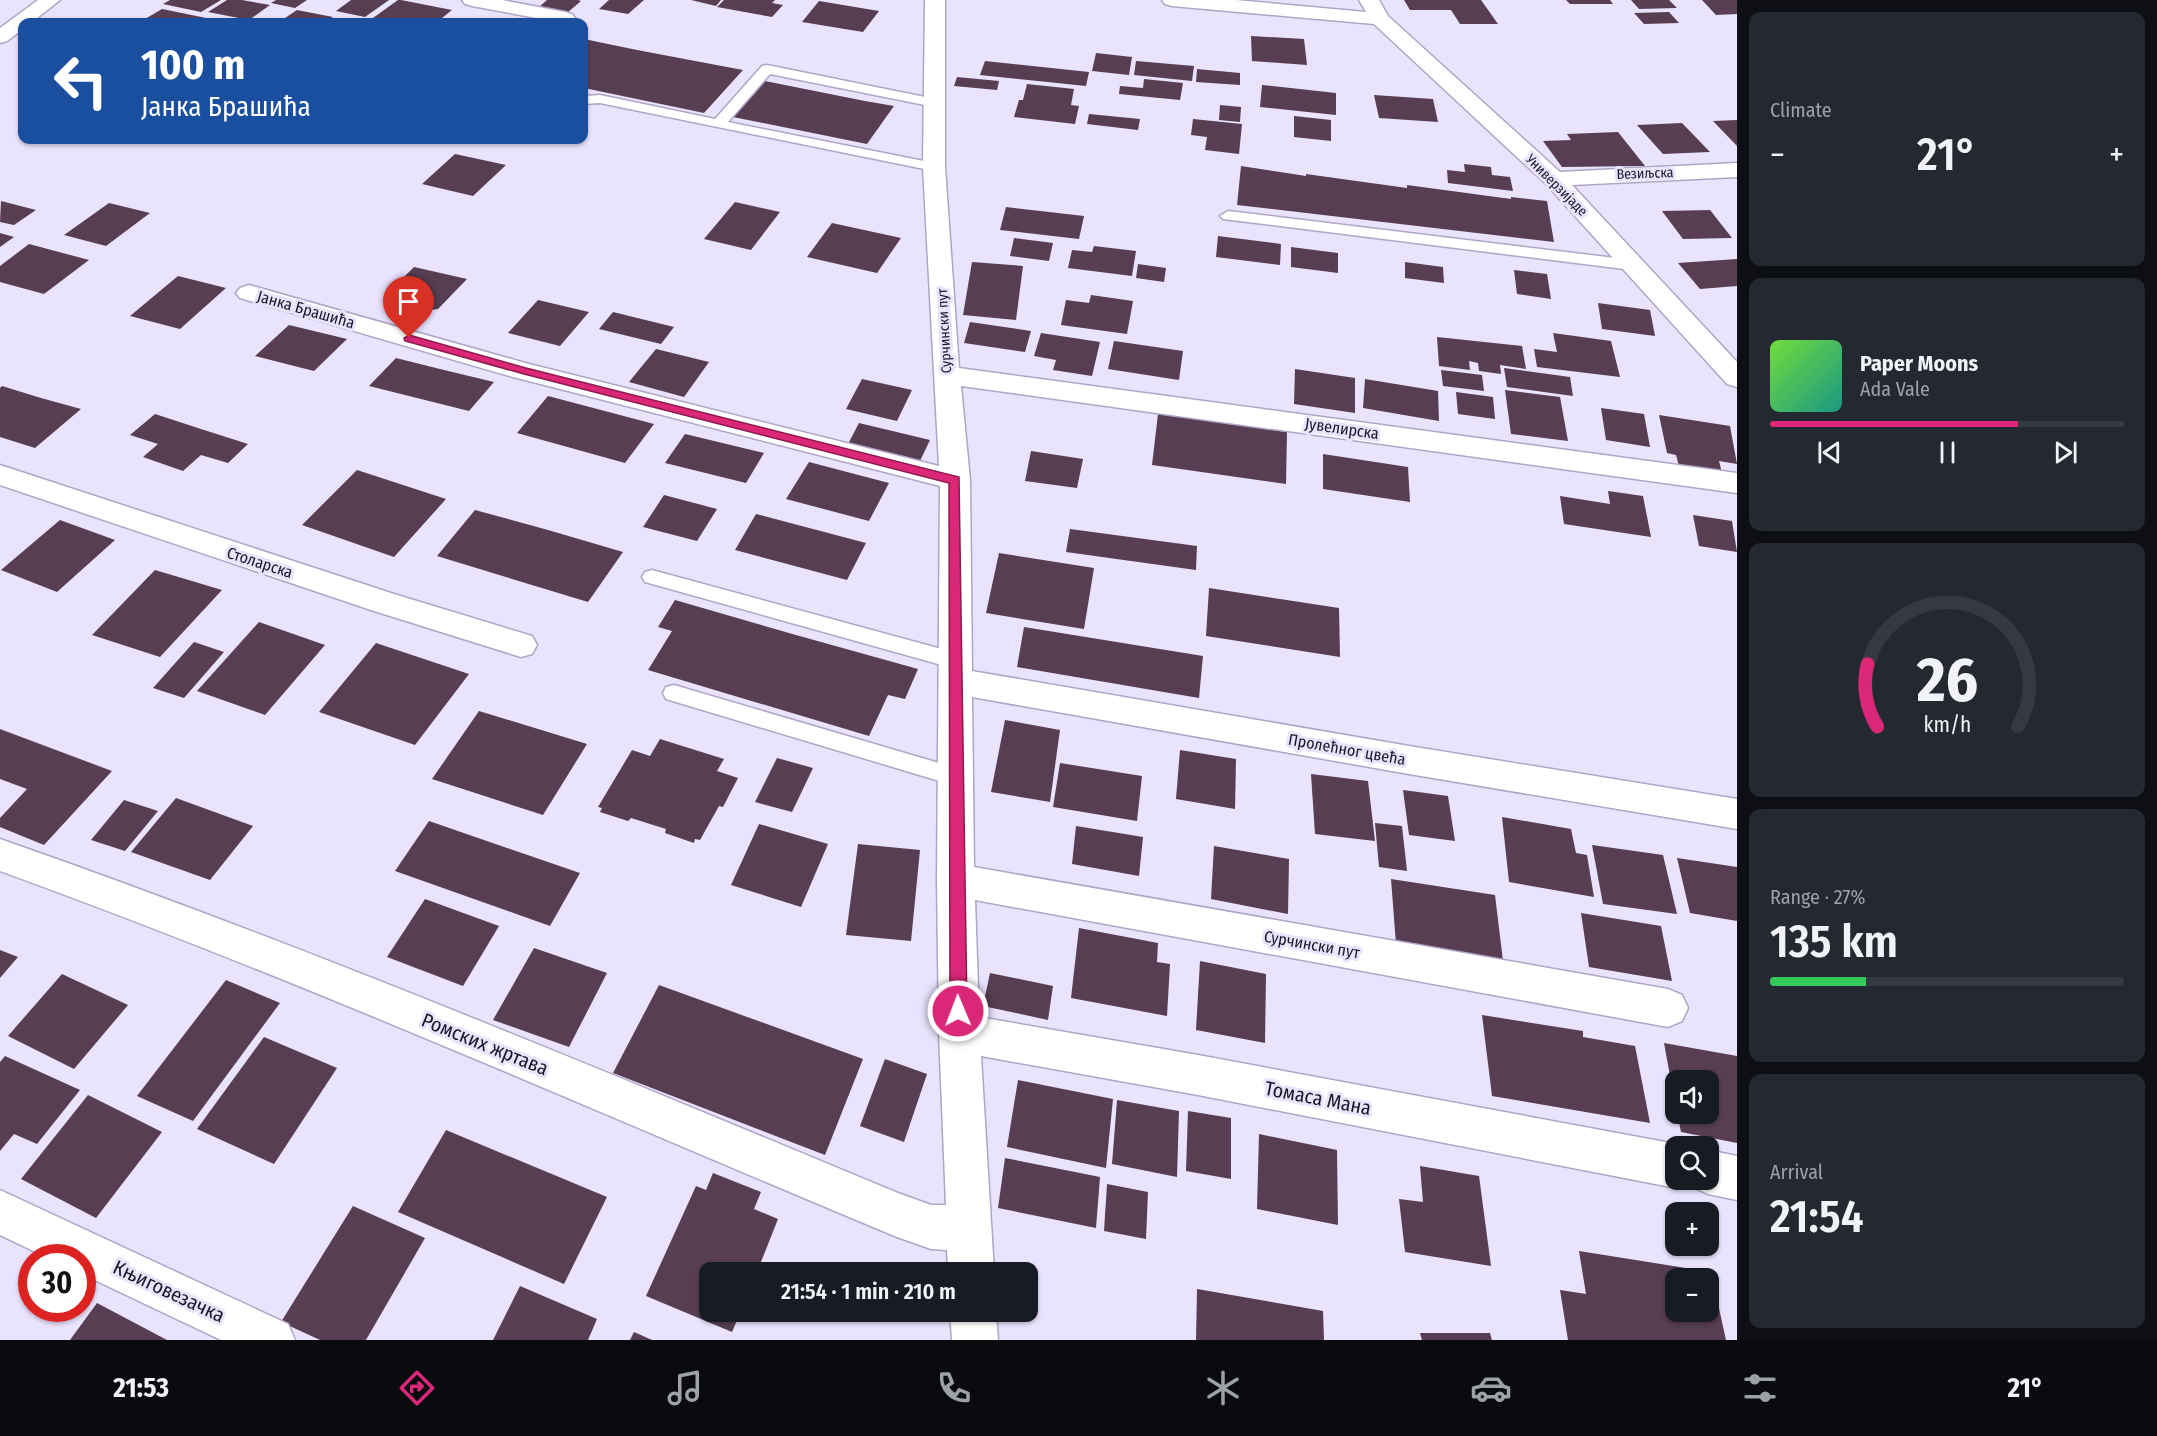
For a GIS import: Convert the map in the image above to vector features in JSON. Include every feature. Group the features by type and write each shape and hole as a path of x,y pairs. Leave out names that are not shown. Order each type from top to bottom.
{"street":[{"path":"29,18 50,0"},
{"path":"472,0 565,18"},
{"path":"1172,0 1375,10"},
{"name":"Сурчински пут","path":"932,1 934,167 946,375 955,480 956,880 959,1033 971,1262"},
{"name":"Универзијаде","path":"1375,10 1554,179 1737,378"},
{"path":"0,37 18,26"},
{"name":"Везиљска","path":"1554,179 1737,170"},
{"name":"Јанка Брашића","path":"249,293 524,371 955,480"},
{"path":"1708,348 1737,348"},
{"name":"Јувелирска","path":"946,375 1517,451 1737,483"},
{"name":"Столарска","path":"0,475 385,603 521,645"},
{"name":"Пролећног цвећа","path":"956,671 1409,760 1737,814"},
{"name":"Ромских жртава","path":"0,855 124,899 519,1058 897,1215 931,1227 969,1228"},
{"name":"Сурчински пут","path":"956,880 1668,1008"},
{"name":"Томаса Мана","path":"959,1033 1198,1075 1665,1164"},
{"path":"1719,1174 1737,1178"},
{"name":"Књиговезачка","path":"0,1212 272,1340"},
{"path":"974,1322 975,1340"}],"lane":[{"path":"718,124 767,69 935,103"},
{"path":"588,100 600,99 934,167"},
{"path":"1228,216 1632,265"},
{"path":"652,576 956,671"},
{"path":"674,693 956,777"}],"building":[{"path":"170,0 221,0 201,12 163,4"},
{"path":"227,0 270,5 252,18 208,12"},
{"path":"276,0 307,0 295,8 271,3"},
{"path":"351,0 389,0 365,17 336,11"},
{"path":"398,0 452,10 442,18 373,18"},
{"path":"547,0 581,1 567,13 538,8"},
{"path":"609,0 644,0 628,14 599,9"},
{"path":"691,0 721,0 716,6"},
{"path":"724,0 775,0 772,3 783,5 772,17 717,7"},
{"path":"1404,0 1481,0 1498,24 1460,24 1451,10 1410,10"},
{"path":"1566,0 1610,0 1613,4 1570,4"},
{"path":"1631,0 1669,0 1677,8 1639,9"},
{"path":"1702,0 1737,0 1737,14 1716,15"},
{"path":"819,1 879,11 863,32 802,22"},
{"path":"162,9 206,18 147,18"},
{"path":"297,10 333,17 332,18 285,18"},
{"path":"1669,12 1679,23 1644,24 1634,13"},
{"path":"1251,36 1304,39 1307,65 1252,61"},
{"path":"588,40 743,70 704,113 588,89"},
{"path":"1096,53 1132,57 1129,75 1092,71"},
{"path":"985,61 1089,72 1086,86 980,75"},
{"path":"1136,61 1194,66 1192,81 1134,75"},
{"path":"1197,69 1240,73 1240,85 1196,82"},
{"path":"957,77 999,81 997,90 954,86"},
{"path":"1144,79 1183,83 1180,100 1119,94 1120,86 1143,88"},
{"path":"765,81 894,106 867,144 733,117"},
{"path":"1027,84 1074,89 1071,105 1079,106 1075,124 1014,117 1019,100 1023,100"},
{"path":"1262,85 1336,93 1336,115 1260,107"},
{"path":"1374,95 1433,99 1438,122 1379,118"},
{"path":"1220,105 1241,107 1240,122 1219,120"},
{"path":"1089,114 1140,119 1138,130 1087,124"},
{"path":"1294,116 1331,120 1331,141 1294,137"},
{"path":"1193,119 1242,124 1239,154 1205,150 1207,137 1191,135"},
{"path":"1737,120 1737,146 1713,121"},
{"path":"1682,123 1710,152 1663,154 1637,125"},
{"path":"1618,132 1645,166 1562,167 1543,141 1571,140 1567,134"},
{"path":"455,154 506,165 473,196 422,184"},
{"path":"1464,164 1491,167 1492,175 1510,177 1513,191 1448,183 1447,170 1465,172"},
{"path":"1241,166 1407,188 1407,185 1511,199 1511,197 1547,201 1554,242 1237,205"},
{"path":"1,201 36,210 14,225 0,222"},
{"path":"735,202 780,212 751,250 704,239"},
{"path":"109,203 150,213 106,246 64,235"},
{"path":"1006,207 1084,216 1079,239 1000,230"},
{"path":"1710,210 1732,238 1683,239 1662,211"},
{"path":"832,223 901,238 877,273 807,257"},
{"path":"0,233 14,237 0,247"},
{"path":"1218,236 1281,244 1280,265 1216,257"},
{"path":"1014,238 1053,243 1049,261 1010,256"},
{"path":"29,244 89,260 44,294 0,282 0,266"},
{"path":"1094,246 1136,251 1132,276 1068,268 1072,250 1092,252"},
{"path":"1291,247 1338,253 1338,273 1291,267"},
{"path":"1737,259 1737,286 1700,289 1678,263"},
{"path":"972,262 1023,266 1016,320 963,315"},
{"path":"1405,262 1443,267 1444,283 1405,278"},
{"path":"1138,264 1166,268 1164,282 1136,278"},
{"path":"414,267 467,279 438,309 415,312 404,310 388,302 385,296"},
{"path":"1514,270 1547,274 1551,299 1517,294"},
{"path":"178,276 226,288 180,329 130,316"},
{"path":"1091,295 1133,301 1127,334 1061,325 1066,300 1089,303"},
{"path":"538,300 589,312 560,346 508,333"},
{"path":"1598,303 1650,310 1655,336 1602,329"},
{"path":"613,312 674,327 661,344 599,329"},
{"path":"970,322 1031,331 1025,352 964,343"},
{"path":"289,325 347,339 314,371 255,356"},
{"path":"1041,333 1100,342 1092,376 1053,370 1056,360 1034,356"},
{"path":"1553,333 1611,341 1620,377 1537,367 1534,349 1557,352"},
{"path":"1437,337 1522,346 1526,369 1500,365 1501,374 1479,371 1478,363 1469,361 1470,370 1439,366"},
{"path":"1114,341 1183,351 1179,380 1108,369"},
{"path":"656,349 709,362 684,397 629,382"},
{"path":"396,358 494,382 469,411 369,386"},
{"path":"1504,368 1570,377 1573,396 1507,387"},
{"path":"1295,369 1355,378 1355,413 1294,404"},
{"path":"1441,370 1482,375 1484,391 1443,386"},
{"path":"862,379 912,390 897,421 846,409"},
{"path":"1365,379 1438,391 1439,421 1363,408"},
{"path":"2,386 81,409 35,448 0,437 0,388"},
{"path":"1505,390 1560,397 1568,441 1511,434"},
{"path":"1456,392 1493,397 1495,419 1458,414"},
{"path":"548,396 654,424 625,463 517,433"},
{"path":"1601,408 1644,414 1650,447 1606,440"},
{"path":"155,414 248,444 228,463 201,455 183,471 143,457 158,444 130,435"},
{"path":"1158,414 1287,432 1286,484 1152,465"},
{"path":"1659,415 1730,426 1737,464 1719,461 1723,477 1680,470 1676,455 1667,453"},
{"path":"859,423 930,440 920,461 848,444"},
{"path":"685,434 764,453 746,483 665,463"},
{"path":"1031,451 1083,459 1077,488 1025,481"},
{"path":"1323,454 1408,467 1410,502 1323,489"},
{"path":"809,462 889,483 869,521 786,499"},
{"path":"357,470 446,499 394,557 302,525"},
{"path":"1608,491 1643,496 1651,537 1564,524 1560,496 1610,504"},
{"path":"664,495 717,509 697,541 643,527"},
{"path":"475,510 623,552 588,602 437,556"},
{"path":"756,514 866,543 847,580 735,550"},
{"path":"1693,515 1732,521 1737,552 1699,546"},
{"path":"60,520 115,540 57,592 1,570"},
{"path":"1070,529 1197,546 1196,570 1066,552"},
{"path":"999,553 1094,568 1084,629 986,613"},
{"path":"155,570 222,590 160,657 92,635"},
{"path":"1209,588 1339,608 1340,657 1206,636"},
{"path":"675,600 918,669 905,699 888,695 869,736 648,670 672,631 658,627"},
{"path":"259,622 325,645 265,715 197,691"},
{"path":"1024,627 1203,656 1199,698 1017,667"},
{"path":"194,642 224,652 184,698 153,688"},
{"path":"376,643 469,674 415,745 319,712"},
{"path":"479,711 587,744 543,815 432,779"},
{"path":"1005,720 1060,730 1050,802 991,792"},
{"path":"0,729 112,771 44,845 0,827 0,818 27,789 0,779"},
{"path":"660,739 724,759 717,771 738,778 723,807 719,806 700,840 695,839 694,843 665,833 666,829 631,818 628,821 600,812 602,808 598,807 632,750 650,756"},
{"path":"1180,750 1236,759 1235,809 1176,799"},
{"path":"777,758 813,768 792,812 755,802"},
{"path":"1060,763 1142,776 1137,821 1053,807"},
{"path":"1311,774 1368,781 1375,841 1315,834"},
{"path":"1403,790 1448,796 1455,841 1409,835"},
{"path":"176,798 253,826 210,880 131,852"},
{"path":"124,800 158,811 125,851 91,840"},
{"path":"1502,817 1571,829 1576,853 1587,855 1594,897 1509,882"},
{"path":"429,821 580,873 550,926 395,871"},
{"path":"1375,823 1402,826 1407,871 1379,867"},
{"path":"759,824 828,844 801,907 731,885"},
{"path":"1076,826 1143,837 1139,876 1072,864"},
{"path":"858,844 920,850 911,941 846,935"},
{"path":"1592,845 1663,855 1677,914 1603,904"},
{"path":"1214,846 1289,859 1288,914 1211,899"},
{"path":"1677,858 1737,867 1737,921 1690,913"},
{"path":"1391,879 1495,895 1503,961 1396,944"},
{"path":"425,899 499,926 463,986 387,957"},
{"path":"1581,913 1661,926 1672,981 1589,967"},
{"path":"1079,928 1158,943 1157,962 1170,964 1167,1016 1071,998"},
{"path":"534,948 607,973 569,1047 493,1020"},
{"path":"0,950 18,957 0,978"},
{"path":"1200,961 1266,974 1265,1043 1196,1030"},
{"path":"990,973 1053,986 1048,1020 983,1006"},
{"path":"62,974 128,1005 74,1069 8,1036"},
{"path":"226,980 280,1003 193,1121 137,1096"},
{"path":"659,985 863,1059 825,1155 613,1073"},
{"path":"1482,1015 1583,1031 1583,1037 1635,1046 1650,1123 1492,1096"},
{"path":"264,1037 337,1068 274,1164 197,1129"},
{"path":"1664,1043 1737,1056 1737,1143 1719,1139 1719,1136 1701,1136 1681,1132 1679,1124 1719,1124 1719,1070 1669,1070"},
{"path":"5,1056 80,1090 37,1144 14,1134 0,1151 0,1062"},
{"path":"885,1059 927,1074 904,1142 860,1126"},
{"path":"1018,1080 1113,1099 1106,1168 1007,1147"},
{"path":"88,1095 162,1132 96,1218 21,1179"},
{"path":"1117,1100 1179,1111 1177,1177 1112,1164"},
{"path":"1188,1111 1231,1118 1231,1179 1186,1171"},
{"path":"446,1130 607,1197 564,1284 398,1212"},
{"path":"1259,1134 1337,1150 1338,1225 1257,1209"},
{"path":"1005,1158 1100,1177 1096,1228 998,1208"},
{"path":"1420,1166 1479,1176 1491,1266 1405,1252 1399,1199 1423,1202"},
{"path":"713,1173 761,1192 754,1209 778,1219 761,1262 699,1262 699,1318 646,1296 696,1186 706,1190"},
{"path":"1107,1184 1148,1192 1146,1239 1104,1231"},
{"path":"353,1206 425,1238 366,1340 320,1340 281,1322"},
{"path":"1579,1251 1686,1268 1665,1268 1665,1322 1719,1322 1719,1308 1726,1340 1568,1340 1560,1290 1586,1294"},
{"path":"520,1286 597,1319 588,1340 493,1340"},
{"path":"1197,1289 1323,1311 1324,1340 1196,1340"},
{"path":"96,1304 167,1340 70,1340 83,1322 96,1322"},
{"path":"708,1322 736,1322 732,1332"},
{"path":"634,1332 652,1340 630,1340"},
{"path":"1420,1333 1490,1333 1492,1340 1422,1340"}],"route":[{"path":"409,338 524,371 955,480 958,1011"}]}
